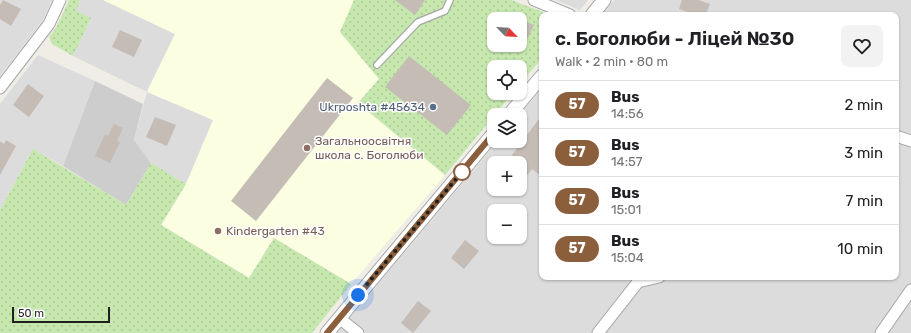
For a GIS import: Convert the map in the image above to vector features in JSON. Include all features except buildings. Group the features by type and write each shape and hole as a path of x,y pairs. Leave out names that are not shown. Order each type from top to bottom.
{"street":[{"path":"0,88 49,24 60,0"},
{"path":"534,0 563,12"},
{"path":"594,12 604,0"},
{"path":"515,108 539,80"},
{"path":"899,137 911,141"},
{"path":"327,333 487,141"},
{"path":"598,333 638,282 646,280"},
{"path":"881,333 911,290"},
{"path":"339,318 358,333"}],"lane":[{"path":"377,65 418,22 445,11 450,0"}],"shaded area":[{"path":"0,0 52,0 43,20 0,76"},
{"path":"80,0 103,0 175,34 147,91 213,120 186,184 151,163 134,140 147,92 73,56 91,18 75,11"},
{"name":"Загальноосвітня школа с. Боголюби","path":"103,0 354,0 340,32 379,79 358,103 445,175 351,284 274,238 249,278 161,225 186,184 213,120 147,92 175,34"},
{"path":"555,0 588,0 580,10"},
{"path":"614,0 911,0 911,135 899,130 899,12 604,12"},
{"path":"38,55 95,81 63,166 33,149 0,210 0,104"},
{"path":"95,81 143,104 134,140 151,163 126,205 63,166"},
{"path":"539,92 539,280 899,280 899,144 911,148 911,333 337,333 492,148 527,148 527,108 525,108"}],"green space":[{"path":"69,0 80,0 76,11 91,18 73,56 52,44 49,37 56,28"},
{"path":"354,0 511,0 543,12 539,12 539,62 527,76 527,60 487,60 487,100 507,100 501,108 487,108 487,124 445,175 358,103 379,79 340,32"},
{"path":"33,149 126,205 151,163 186,184 161,225 249,278 274,238 351,284 312,333 0,333 0,210"}],"bus line":[{"name":"57","path":"327,333 487,141"}],"place":[{"name":"Ukrposhta #45634","path":"433,107"},
{"name":"Загальноосвітня школа с. Боголюби","path":"307,148"},
{"name":"Kindergarten #43","path":"218,231"}],"route":[{"path":"358,295 462,172"}]}
